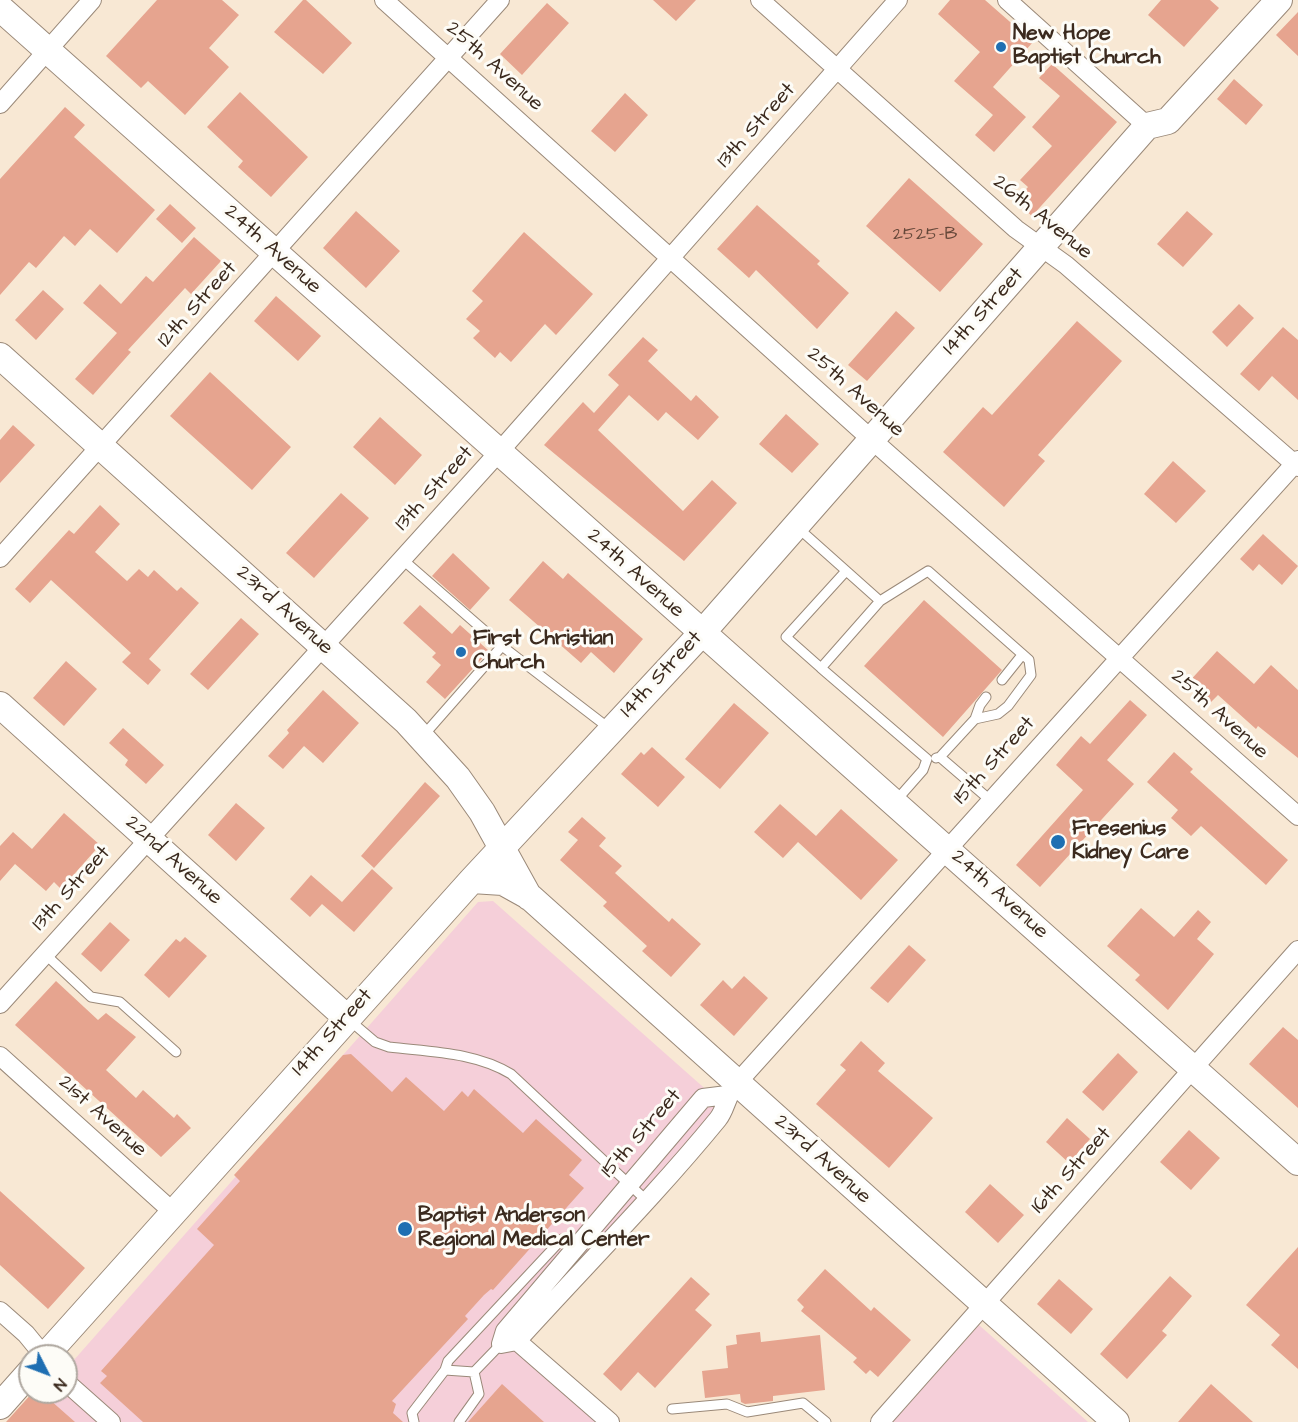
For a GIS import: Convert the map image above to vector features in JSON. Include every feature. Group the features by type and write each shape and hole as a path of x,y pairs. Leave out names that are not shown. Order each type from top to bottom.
{"main road":[{"name":"14th Street","path":"55,1344 346,1018 700,634 1147,126 1168,121 1279,0"},
{"name":"24th Avenue","path":"0,8 700,634 947,849 1298,1162"},
{"name":"23rd Avenue","path":"0,356 422,737 458,778 530,897"},
{"name":"22nd Avenue","path":"0,705 346,1018"},
{"name":"23rd Avenue","path":"472,880 503,882 530,897 732,1089 1116,1422"},
{"path":"0,1406 18,1386"}],"street":[{"path":"0,104 92,0"},
{"name":"25th Avenue","path":"384,0 671,256 871,439 1298,816"},
{"name":"12th Street","path":"0,558 500,0"},
{"name":"26th Avenue","path":"760,0 1016,229 1066,265 1297,464"},
{"name":"13th Street","path":"0,1004 499,452 898,0"},
{"path":"1006,0 1147,126"},
{"name":"15th Street","path":"732,1089 703,1098 505,1331 509,1343 645,1200 720,1116 732,1089 1119,656 1297,464"},
{"name":"16th Street","path":"880,1422 1298,950"},
{"name":"21st Avenue","path":"0,1056 173,1212"},
{"path":"0,1311 34,1344"},
{"path":"509,1343 610,1422"},
{"path":"78,1393 111,1422"}],"lane":[{"path":"795,525 880,602"},
{"path":"402,559 502,646 612,730"},
{"path":"846,571 786,637 927,759 940,758 975,719 986,697"},
{"path":"821,668 880,602 928,571 1029,660 1031,675 998,714 975,719"},
{"path":"422,737 502,646"},
{"path":"1002,680 1022,655"},
{"path":"940,758 990,800"},
{"path":"894,803 923,770 927,759"},
{"path":"45,954 91,997 120,1002 176,1052"},
{"path":"346,1018 375,1041 389,1047 480,1059 498,1066 511,1074 645,1200"},
{"path":"414,1422 412,1413 445,1370 448,1361 562,1239 577,1244"},
{"path":"445,1370 474,1372 509,1343"},
{"path":"459,1422 479,1394 474,1372"},
{"path":"672,1409 727,1404 747,1412 803,1403 826,1422"}],"shaded area":[{"name":"Baptist Anderson Regional Medical Center","path":"493,901 728,1109 515,1350 597,1422 19,1422 35,1404 78,1404 78,1355 478,902"},
{"path":"979,1325 1088,1422 893,1422"}],"building":[{"path":"157,0 222,0 239,15 209,48 229,67 185,115 148,81 141,88 106,56"},
{"path":"303,0 306,0 352,43 323,74 274,32"},
{"path":"653,0 696,0 676,21"},
{"name":"New Hope Baptist Church","path":"950,0 985,0 1033,42 993,87 1026,117 994,152 975,135 993,115 954,81 980,52 938,14"},
{"path":"1161,0 1210,0 1219,8 1184,47 1148,15"},
{"path":"547,3 569,23 522,75 500,54"},
{"path":"1298,12 1298,56 1276,35"},
{"path":"1052,64 1117,122 1032,216 1015,202 1028,187 1020,180 1052,146 1032,127 1060,96 1039,78"},
{"path":"1234,79 1263,105 1246,125 1217,99"},
{"path":"240,92 308,157 271,197 238,167 243,161 207,127"},
{"path":"625,93 648,115 615,152 591,131"},
{"path":"65,107 85,125 74,137 155,210 117,253 90,229 75,246 64,236 36,268 29,262 0,295 0,179"},
{"path":"909,178 983,244 940,292 866,226"},
{"path":"170,204 196,228 182,243 156,219"},
{"path":"757,205 820,261 817,264 849,293 817,329 756,270 749,278 717,249"},
{"path":"356,211 400,251 366,288 323,248"},
{"path":"1187,211 1213,234 1183,267 1157,244"},
{"path":"524,232 593,294 556,335 545,324 511,362 500,352 495,358 473,338 480,331 466,319 483,301 472,291"},
{"path":"194,237 221,261 191,294 185,288 128,350 131,352 93,395 75,379 117,333 83,303 100,284 121,304 146,276 153,282"},
{"path":"43,290 64,309 36,340 15,320"},
{"path":"276,296 321,336 298,361 254,321"},
{"path":"1239,304 1254,318 1227,347 1212,332"},
{"path":"896,311 915,328 867,381 848,365"},
{"path":"1077,321 1122,361 1038,455 1045,461 1004,507 943,452 983,407 992,415"},
{"path":"1283,327 1298,340 1298,400 1272,376 1259,391 1240,374"},
{"path":"643,337 658,350 648,361 691,401 696,395 719,417 698,440 666,412 658,421 629,395 598,430 683,511 712,480 737,503 684,561 544,445 583,402 594,413 619,385 608,375"},
{"path":"210,372 291,447 252,490 170,416"},
{"path":"786,414 819,444 792,473 759,444"},
{"path":"380,417 422,455 395,485 353,447"},
{"path":"13,425 35,445 0,483 0,440"},
{"path":"1173,461 1206,491 1176,523 1144,494"},
{"path":"341,493 369,518 314,578 286,553"},
{"path":"100,505 120,524 95,552 127,581 139,569 148,577 154,570 177,591 181,587 199,603 149,659 161,670 148,685 122,662 131,653 51,580 30,603 15,589 69,530 74,534"},
{"path":"1263,534 1298,566 1282,585 1259,564 1253,571 1240,559"},
{"path":"453,553 490,588 470,610 432,576"},
{"path":"543,561 563,579 568,573 643,639 614,673 591,652 581,663 509,600"},
{"path":"924,600 1002,670 943,737 864,666"},
{"name":"First Christian Church","path":"420,605 452,634 460,625 489,651 445,699 426,682 441,665 432,657 436,653 403,623"},
{"path":"241,618 259,634 208,690 190,674"},
{"path":"1217,651 1254,684 1271,665 1298,690 1298,758 1258,726 1256,729 1218,695 1209,704 1187,684"},
{"path":"66,661 97,689 64,726 33,698"},
{"path":"323,690 359,723 323,763 304,746 283,769 268,756 289,733 287,730"},
{"path":"1130,700 1147,715 1107,760 1134,784 1040,887 1016,865 1083,790 1056,765 1081,736 1090,744"},
{"path":"734,703 769,733 720,789 685,759"},
{"path":"123,728 164,765 146,784 125,765 128,760 109,743"},
{"path":"652,747 685,777 658,807 621,774 641,752 644,755"},
{"path":"1174,752 1193,769 1190,772 1288,860 1266,885 1201,826 1191,836 1171,818 1178,810 1147,782"},
{"path":"425,782 440,796 374,868 361,856"},
{"path":"236,803 265,828 236,861 208,835"},
{"path":"780,804 816,836 841,809 898,860 861,900 798,842 783,858 754,832"},
{"path":"64,813 100,845 61,889 54,882 46,891 15,864 0,881 0,846 13,832 32,849"},
{"path":"582,817 606,838 599,846 622,866 615,873 669,922 672,918 701,944 671,977 642,951 647,946 603,906 607,902 560,860 578,840 568,832"},
{"path":"372,869 393,888 354,932 322,904 310,917 290,899 311,875 342,902"},
{"path":"1141,908 1174,937 1198,910 1211,922 1197,939 1214,954 1168,1010 1135,980 1140,975 1107,946"},
{"path":"110,922 130,940 101,972 81,954"},
{"path":"185,937 207,956 169,998 144,975 176,939 180,942"},
{"path":"909,945 926,960 888,1003 870,988"},
{"path":"744,976 768,998 734,1036 700,1005 723,980 732,989"},
{"path":"56,981 98,1020 106,1013 136,1037 106,1070 136,1098 143,1090 174,1118 177,1114 191,1128 161,1157 15,1025"},
{"path":"1283,1027 1298,1040 1298,1108 1249,1064"},
{"path":"861,1041 885,1063 878,1071 933,1118 889,1168 816,1104 846,1070 840,1065"},
{"path":"1118,1053 1138,1072 1103,1111 1082,1092"},
{"path":"351,1054 392,1092 406,1077 444,1111 462,1091 468,1097 474,1089 523,1133 536,1119 582,1160 569,1175 584,1188 493,1290 491,1289 484,1295 465,1316 468,1319 392,1401 396,1404 393,1413 403,1422 143,1422 100,1383 107,1376 101,1371 214,1245 197,1229 240,1181 234,1175 343,1055"},
{"path":"1067,1118 1090,1139 1069,1163 1046,1142"},
{"path":"1189,1130 1220,1158 1191,1190 1160,1162"},
{"path":"990,1184 1024,1215 998,1243 965,1212"},
{"path":"0,1191 85,1268 48,1309 0,1265"},
{"path":"1298,1247 1298,1369 1271,1345 1280,1335 1246,1305"},
{"path":"825,1269 871,1311 874,1307 911,1340 878,1377 870,1370 866,1374 853,1362 857,1358 801,1311 804,1307 797,1300"},
{"path":"1170,1276 1192,1296 1162,1331 1167,1335 1127,1379 1100,1354"},
{"path":"691,1277 710,1294 695,1310 712,1325 655,1388 638,1372 621,1391 603,1374"},
{"path":"1059,1279 1093,1309 1071,1334 1037,1304"},
{"path":"760,1332 761,1342 820,1335 825,1390 773,1396 773,1401 745,1404 741,1402 740,1394 705,1398 702,1371 728,1368 726,1346 737,1344 736,1335"},
{"path":"502,1384 544,1422 468,1422"},
{"path":"1211,1384 1253,1422 1178,1422"},
{"path":"22,1404 55,1404 75,1422 6,1422"}],"place":[{"name":"New Hope Baptist Church","path":"1001,47"},
{"name":"First Christian Church","path":"461,652"},
{"name":"Fresenius Kidney Care","path":"1058,842"},
{"name":"Baptist Anderson Regional Medical Center","path":"405,1229"}]}
